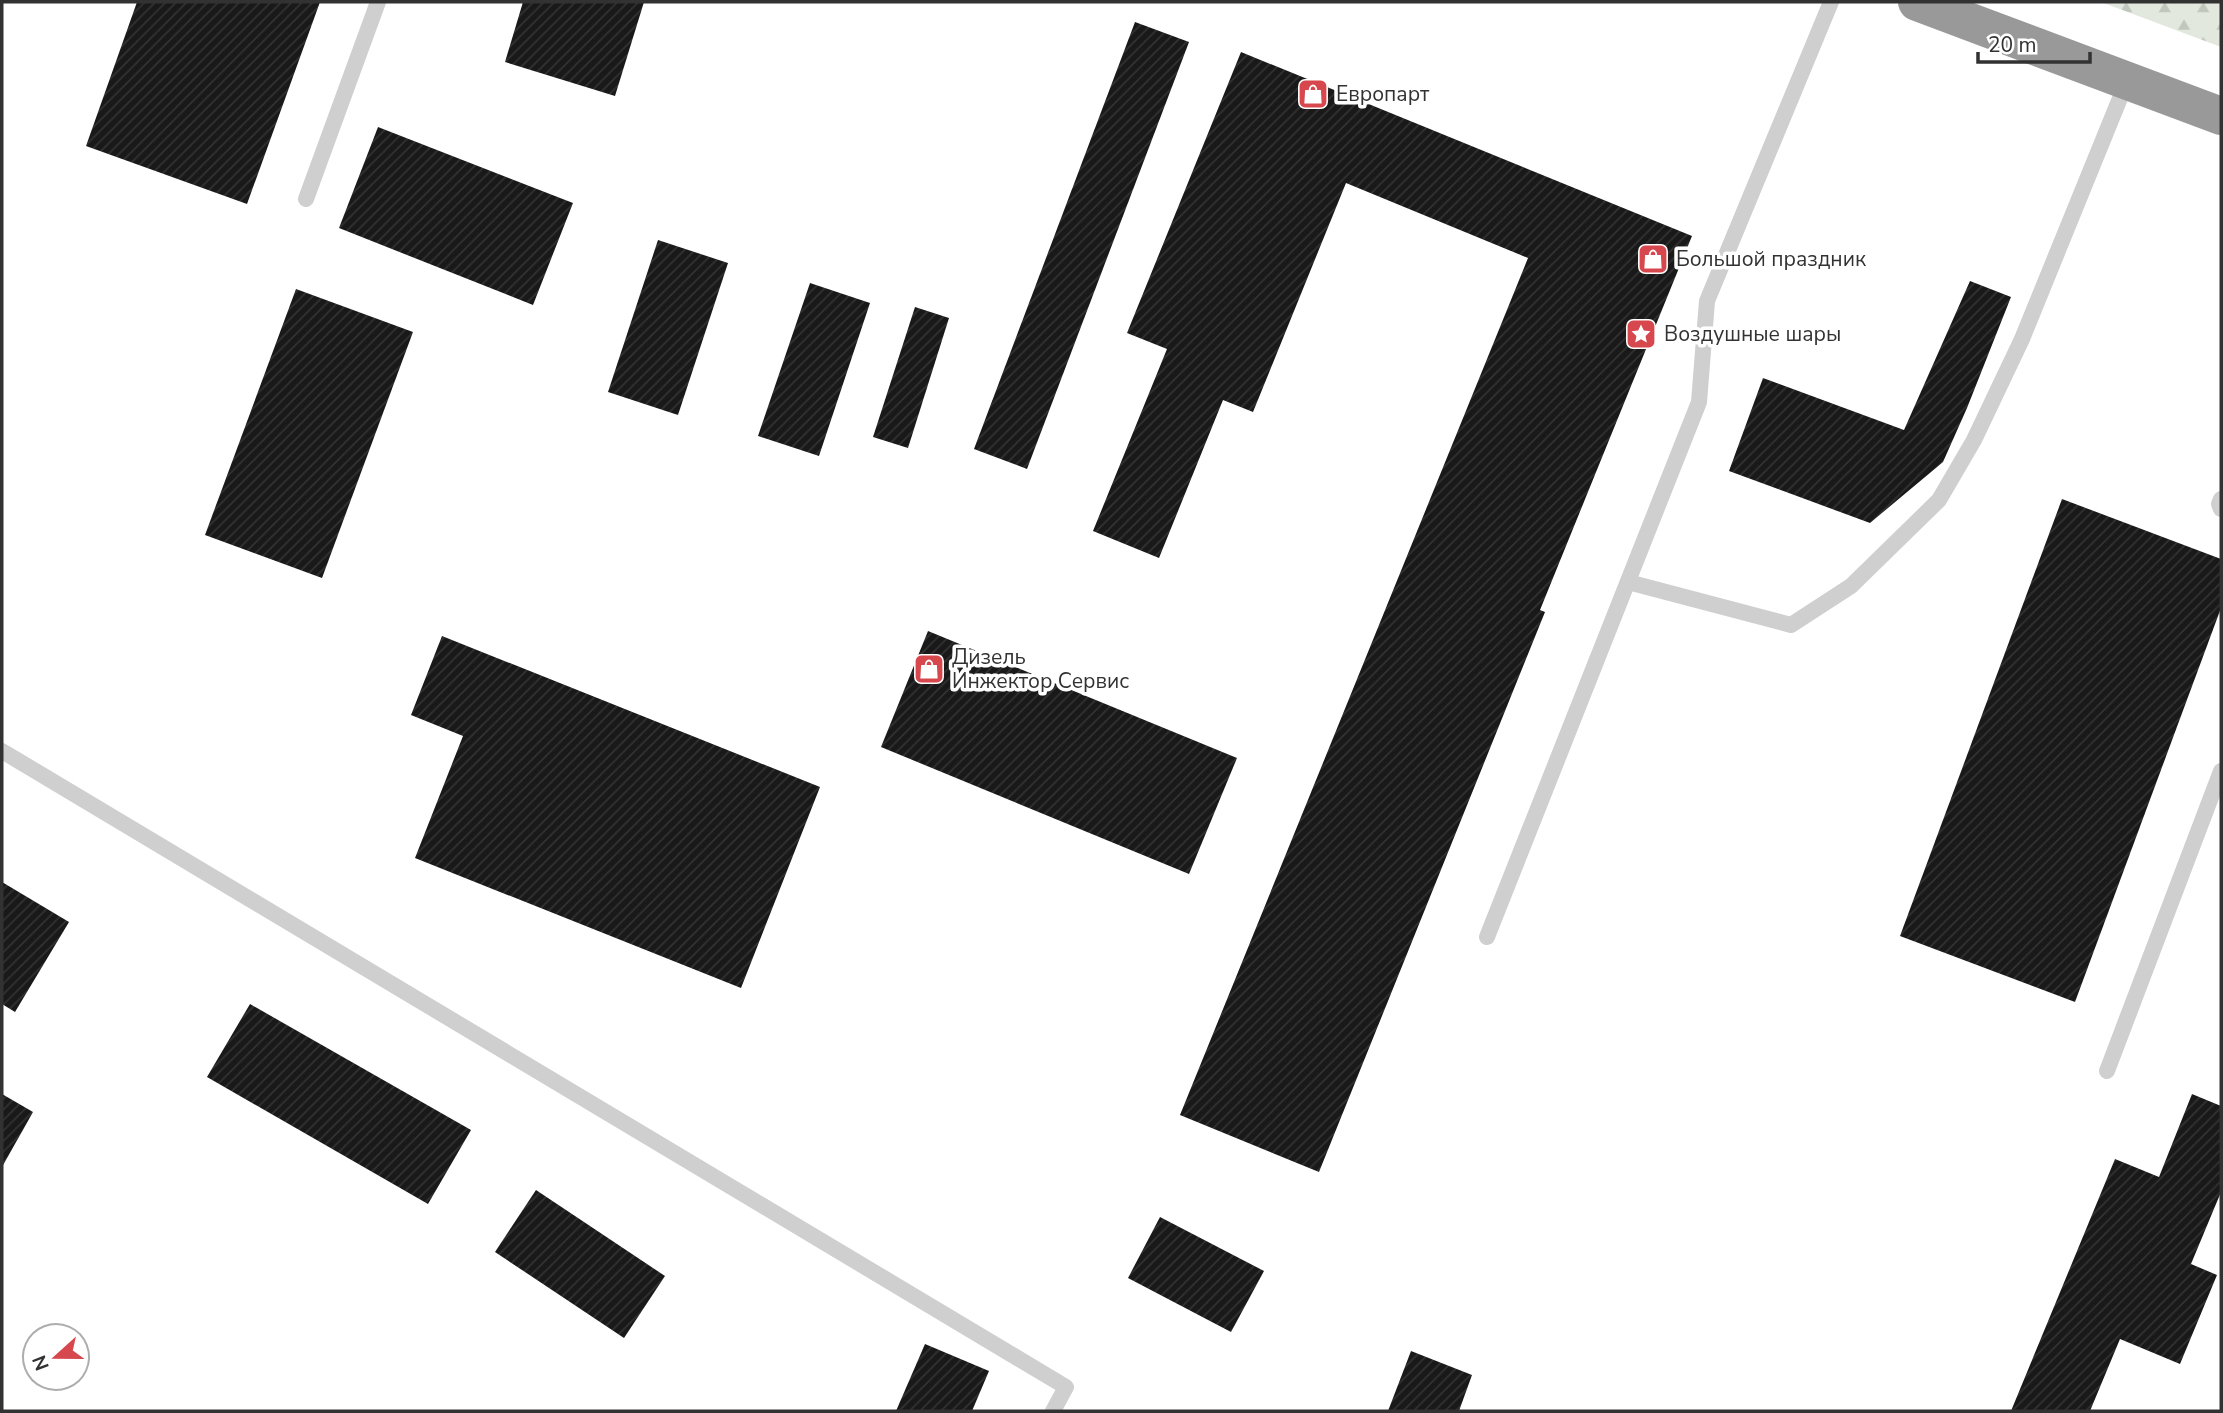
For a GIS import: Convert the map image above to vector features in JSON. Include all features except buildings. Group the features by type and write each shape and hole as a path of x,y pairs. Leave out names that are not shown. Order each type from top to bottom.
{"highway":[{"path":"1917,2 2221,116"}],"lane":[{"path":"306,200 378,2"},
{"path":"1487,937 1699,402 1707,301 1831,2"},
{"path":"1628,582 1791,625 1851,586 1939,500 1974,440 2022,340 2127,80"},
{"path":"2221,499 2221,509"},
{"path":"2,751 1066,1387 1054,1411"},
{"path":"2107,1071 2221,771"}],"green space":[{"path":"2101,2 2221,2 2221,47"}],"place":[{"name":"Европарт","path":"1313,94"},
{"name":"Большой праздник","path":"1653,259"},
{"name":"Воздушные шары","path":"1641,334"},
{"name":"Дизель Инжектор Сервис","path":"929,669"}]}
